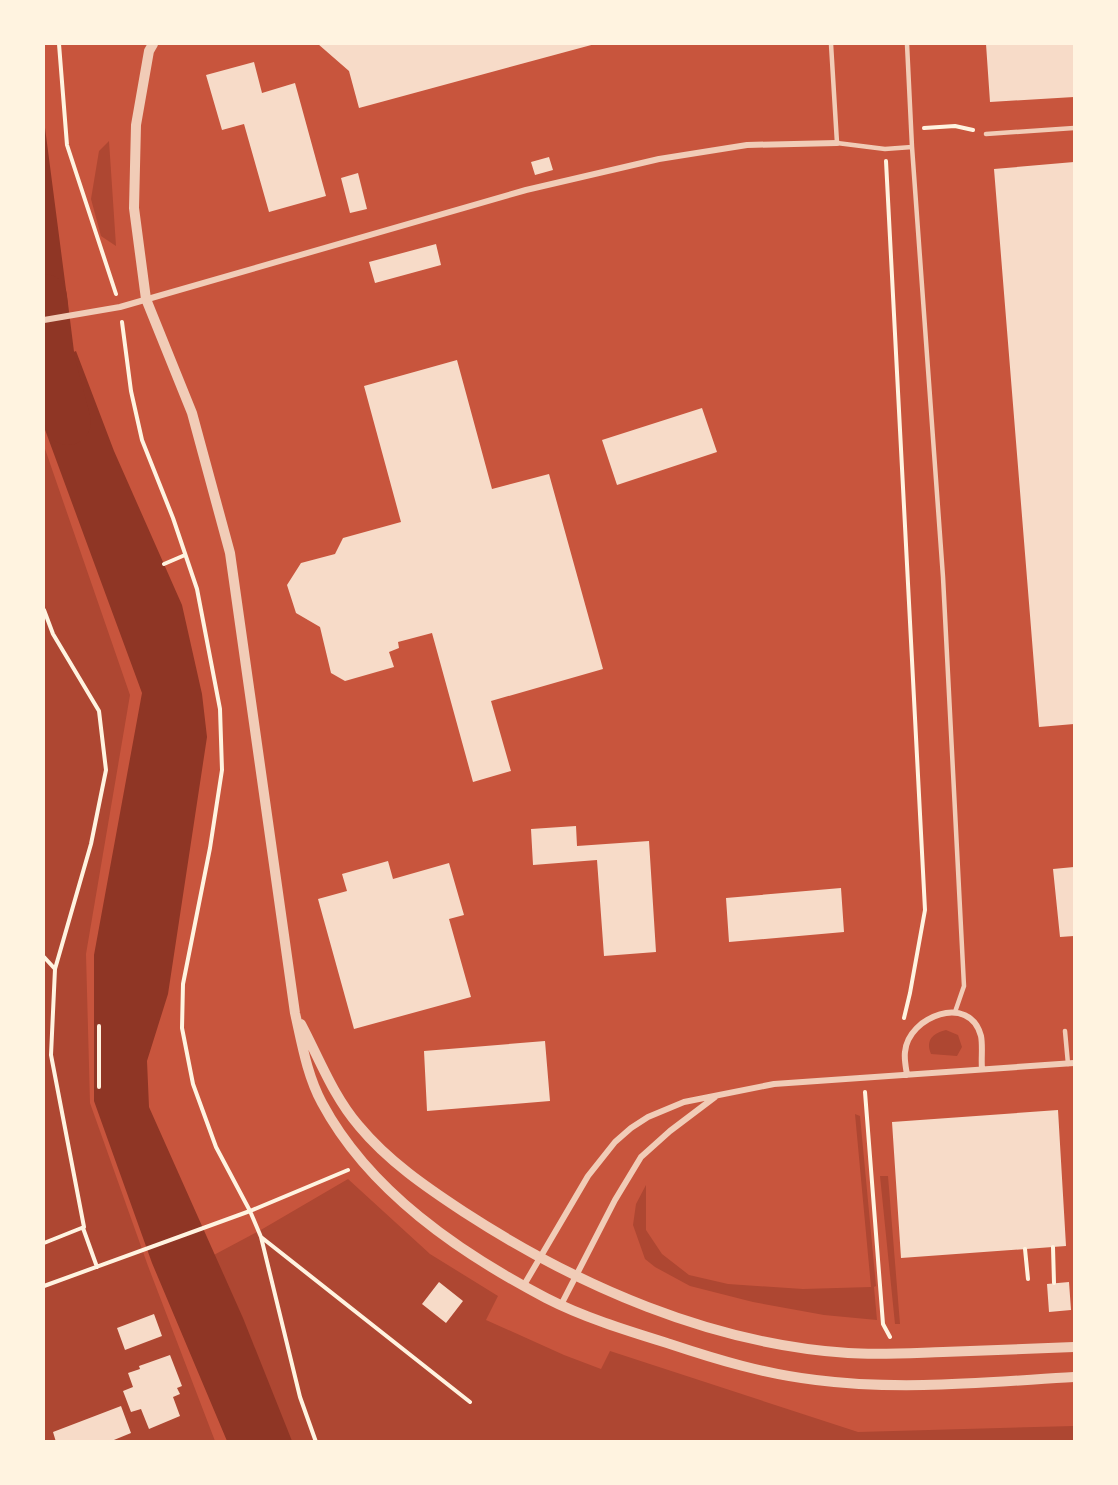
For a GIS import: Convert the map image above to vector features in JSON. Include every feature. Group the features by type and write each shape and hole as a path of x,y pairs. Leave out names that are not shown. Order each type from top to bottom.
{"street":[{"path":"153,44 149,51 136,125 134,208 146,299 192,413 230,553 295,1013 307,1065 322,1103 345,1140 395,1195 428,1223 524,1285 561,1305 603,1323 731,1364 817,1381 916,1386 1074,1377"},
{"path":"44,320 120,307 526,190 659,159 747,145 837,143"},
{"path":"907,1075 905,1050 915,1030 934,1015 955,1012 971,1019 980,1036 982,1069"},
{"path":"295,1013 347,1110 375,1144 432,1190 482,1223 576,1277 648,1306 752,1338 846,1353 898,1354 1074,1347"},
{"path":"524,1285 588,1176 615,1142 631,1128 665,1109 717,1095 774,1084 1071,1063"},
{"path":"561,1305 615,1200 641,1157 717,1095"}],"lane":[{"path":"831,44 837,143 885,149 912,147"},
{"path":"907,44 942,577 964,986 955,1012"},
{"path":"986,134 1074,128"},
{"path":"1065,1031 1071,1063"}],"path":[{"path":"59,44 67,145 120,307 130,392 142,440 197,590 220,709 222,770 210,848 183,984 182,1028 193,1084 216,1147 261,1237 300,1397 316,1442"},
{"path":"911,129 955,126 986,134"},
{"path":"885,149 925,910 903,1020"},
{"path":"164,564 185,555"},
{"path":"44,610 53,634 99,711 106,770 91,844 55,969 51,1055 83,1228 97,1267"},
{"path":"44,957 55,969"},
{"path":"99,1026 99,1087"},
{"path":"863,1079 883,1324 898,1354"},
{"path":"44,1286 250,1211 364,1163"},
{"path":"44,1243 83,1228"},
{"path":"261,1237 470,1402"},
{"path":"1053,1247 1054,1283"},
{"path":"1025,1249 1028,1279"}],"shaded area":[{"path":"44,120 68,305 44,309"},
{"path":"109,141 116,246 101,236 91,199 99,151"},
{"path":"76,351 114,451 182,605 202,694 207,737 168,994 147,1061 149,1107 243,1318 292,1441 227,1441 152,1263 94,1101 94,955 142,693 44,427 44,361 52,361"},
{"path":"44,446 130,695 86,954 90,1103 148,1266 215,1441 44,1441"},
{"path":"946,1030 958,1035 962,1047 957,1056 931,1054 929,1045 931,1038"},
{"path":"855,1114 860,1116 876,1286 874,1287 877,1320 824,1315 753,1302 690,1286 645,1259 633,1225 636,1204 646,1185 646,1230 662,1254 689,1275 728,1284 803,1289 871,1287"},
{"path":"880,1176 888,1176 900,1324 895,1324"},
{"path":"348,1179 430,1254 498,1296 486,1320 601,1369 610,1351 858,1432 1074,1426 1074,1441 289,1441 210,1257"}],"building":[{"path":"318,44 595,44 359,108 349,71"},
{"path":"986,44 1074,44 1074,97 990,102"},
{"path":"254,62 262,93 295,83 326,196 269,212 244,124 222,130 206,75"},
{"path":"549,157 553,170 535,175 531,162"},
{"path":"1074,162 1074,724 1039,727 994,169"},
{"path":"358,173 367,209 350,213 341,178"},
{"path":"436,244 441,265 375,283 369,262"},
{"path":"457,360 492,489 549,474 603,669 491,701 511,771 473,782 432,633 398,642 399,648 389,652 394,667 345,681 331,673 320,627 296,613 287,585 301,563 335,554 343,538 401,522 364,386"},
{"path":"702,408 717,452 617,485 602,440"},
{"path":"576,826 577,846 649,841 656,952 604,956 597,860 533,865 531,829"},
{"path":"388,861 393,879 449,863 464,915 449,919 471,997 354,1029 318,899 347,891 342,874"},
{"path":"1074,867 1074,936 1060,937 1053,869"},
{"path":"841,888 844,932 729,942 726,898"},
{"path":"545,1041 550,1101 427,1111 424,1051"},
{"path":"1058,1110 1066,1246 901,1258 892,1122"},
{"path":"439,1282 463,1301 446,1323 422,1304"},
{"path":"1069,1282 1071,1310 1049,1312 1047,1284"},
{"path":"154,1314 162,1336 125,1350 117,1328"},
{"path":"170,1355 182,1386 177,1388 180,1394 173,1397 180,1416 149,1429 141,1409 131,1412 123,1391 133,1387 128,1373 140,1369 139,1366"},
{"path":"121,1406 131,1433 109,1442 56,1442 53,1432"}],"waterway":[{"path":"44,297 52,361 68,422"}]}
